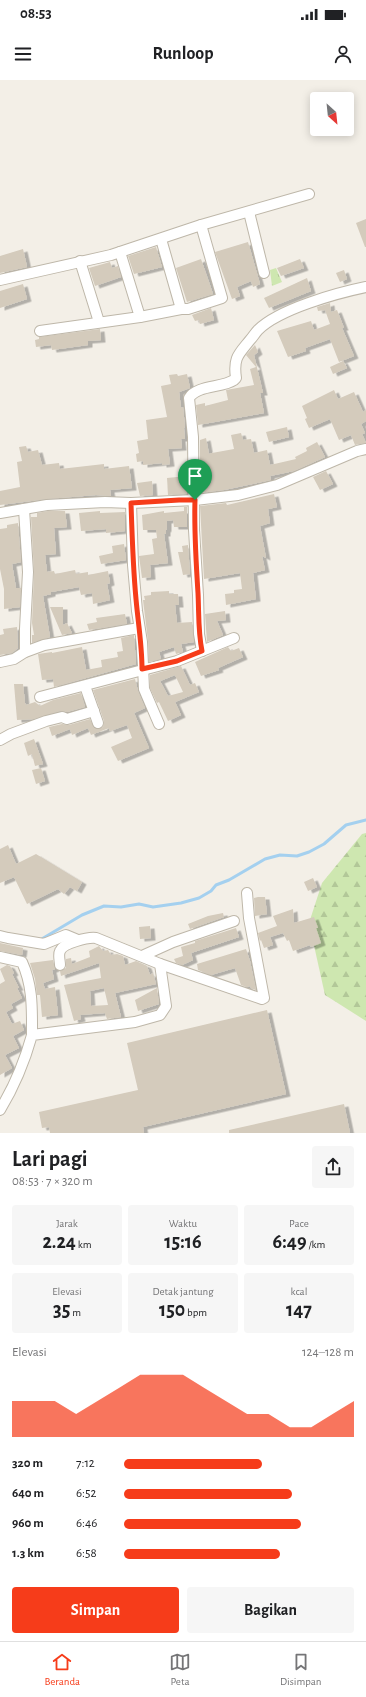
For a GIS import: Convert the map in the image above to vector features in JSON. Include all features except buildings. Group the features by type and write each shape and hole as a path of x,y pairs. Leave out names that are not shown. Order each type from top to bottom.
{"street":[{"path":"0,280 44,271 120,252 201,225 309,194"},
{"path":"249,212 264,273"},
{"path":"40,331 188,309 222,298 201,225"},
{"path":"161,239 182,309"},
{"path":"120,252 140,317"},
{"path":"80,261 99,322"},
{"path":"202,651 199,634 194,530 195,500 193,437 188,402 190,395 200,390 234,380 236,378 235,372 238,352 258,330 268,322 289,310 344,291 366,287"},
{"path":"0,513 47,505 195,500 238,496 262,490 303,475 356,451 366,449"},
{"path":"131,503 133,565 139,628 142,642 144,689 159,724"},
{"path":"24,509 28,572 24,629 26,652"},
{"path":"0,662 14,659 26,652 44,645 139,628"},
{"path":"40,697 177,661 234,638"},
{"path":"85,686 98,723"},
{"path":"0,739 46,721 62,717 67,719 94,711"},
{"path":"60,965 60,951 78,940 88,937 96,938 160,964 263,999 247,893"},
{"path":"142,956 172,942 234,921"},
{"path":"0,936 44,944 66,935 78,940"},
{"path":"0,956 22,962 28,975 32,1001 32,1035 29,1047 7,1098 0,1110"},
{"path":"32,1035 36,1033 135,1022 160,1015 166,1006 160,964"}],"green space":[{"path":"276,268 282,282 272,286 270,270"},
{"path":"366,833 366,1021 325,995 309,923 322,883 362,834"}],"waterway":[{"path":"40,940 82,915 104,906 121,907 139,904 153,907 181,903 199,898 211,891 216,885 229,880 265,859 280,855 297,856 309,852 324,844 346,825 366,820"}],"route":[{"path":"195,500 194,530 199,634 202,651 177,661 142,669 142,642 137,611 133,565 131,503 195,500"}]}
